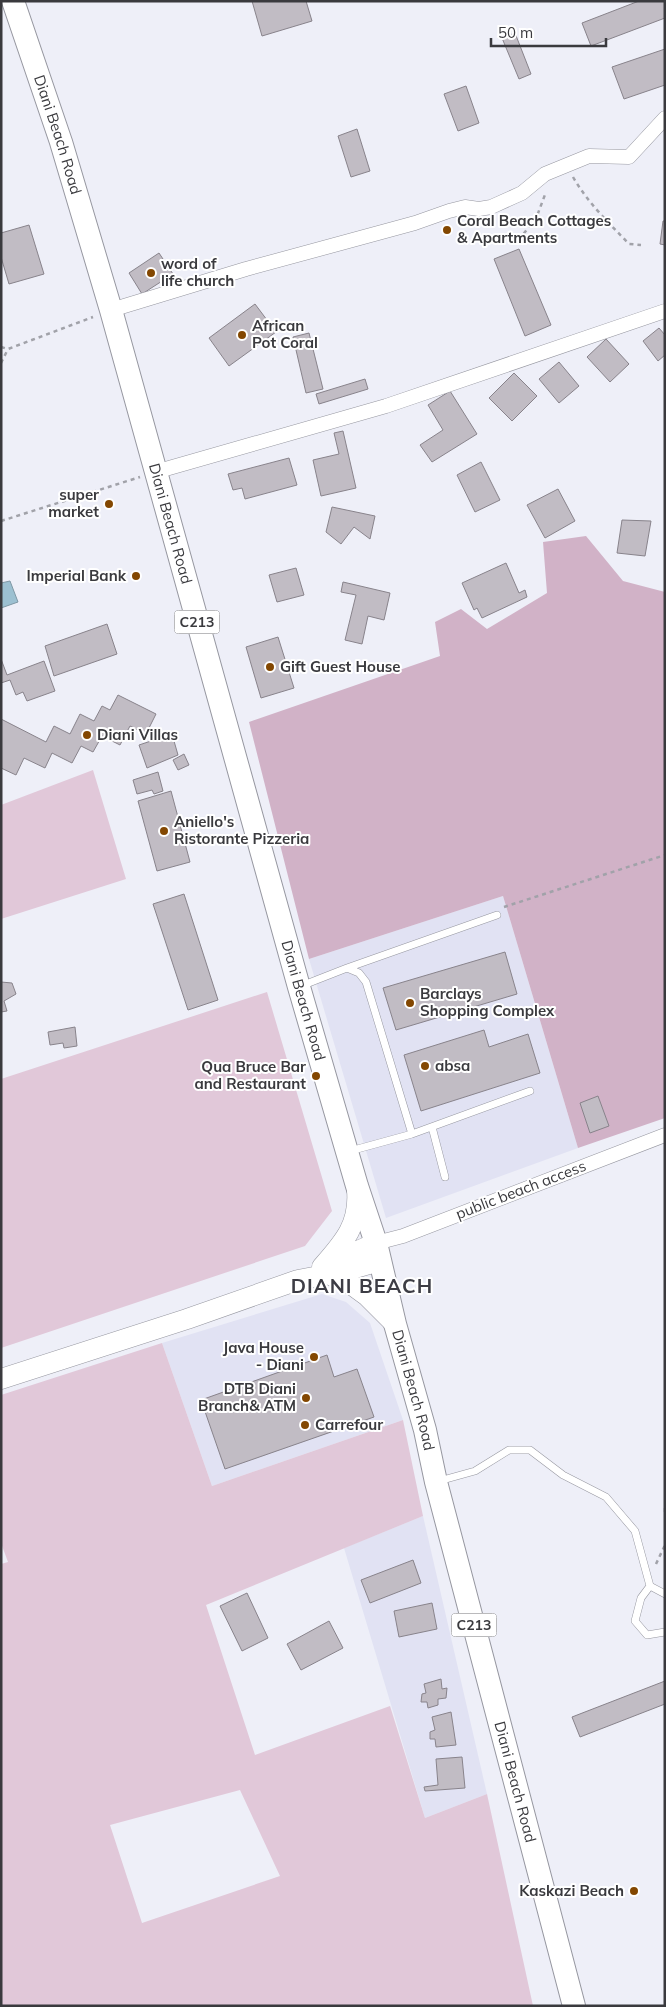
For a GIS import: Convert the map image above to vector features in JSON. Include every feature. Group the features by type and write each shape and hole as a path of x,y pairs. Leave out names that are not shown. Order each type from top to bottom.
{"main road":[{"name":"Diani Beach Road","path":"13,1 61,142 111,310 299,987 378,1252 395,1324 425,1430 436,1482 574,2006"},
{"path":"325,1270 349,1234 358,1206 357,1186"},
{"path":"1,1379 187,1319 325,1270 345,1271 378,1252"},
{"path":"325,1270 367,1296 395,1324"}],"street":[{"path":"111,310 246,269 415,223 457,209 492,207 522,193 545,174 589,156 629,157 665,118"},
{"path":"155,472 386,406 665,311"},
{"name":"public beach access","path":"378,1252 402,1236 665,1135"}],"lane":[{"path":"299,987 496,915"},
{"path":"347,968 359,973 366,982 412,1134"},
{"path":"348,1152 412,1134 530,1091"},
{"path":"432,1127 445,1176"},
{"path":"436,1482 475,1471 509,1450 530,1450 564,1475 606,1497 635,1531 643,1568 650,1586 665,1594"},
{"path":"650,1586 641,1598 635,1621 647,1635 665,1632"}],"path":[{"path":"564,166 590,203 613,230 629,244 641,245"},
{"path":"518,240 537,216 548,187 545,174"},
{"path":"1,347 8,349 111,310"},
{"path":"1,362 8,349"},
{"path":"1,521 155,472"},
{"path":"665,1508 665,1516"},
{"path":"643,1568 656,1565 665,1545"}],"shaded area":[{"path":"586,536 623,581 665,592 665,1118 578,1148 503,896 309,959 249,722 440,656 435,622 461,609 487,629 547,593 543,542"},
{"path":"93,770 126,879 1,919 1,805"},
{"path":"503,896 578,1148 386,1218 309,959"},
{"path":"267,992 332,1211 305,1246 1,1348 1,1079"},
{"path":"322,1294 346,1302 370,1323 403,1420 212,1486 162,1343"},
{"path":"162,1343 212,1486 403,1420 423,1516 206,1605 255,1755 390,1706 425,1818 487,1794 533,2006 1,2006 1,1564 8,1562 1,1543 1,1395","holes":["240,1790 280,1876 142,1923 110,1825"]},
{"path":"423,1516 487,1794 425,1818 344,1548"}],"water":[{"path":"10,581 18,602 1,608 1,583"}],"building":[{"path":"252,1 306,1 312,21 262,36"},
{"path":"639,1 665,1 665,18 591,46 582,23"},
{"path":"515,33 531,74 519,79 502,38"},
{"path":"665,49 665,85 624,99 612,67"},
{"path":"466,86 479,123 458,131 444,94"},
{"path":"357,129 370,171 351,177 338,136"},
{"path":"663,221 665,221 665,245 660,244"},
{"path":"29,225 44,274 9,284 1,257 1,233"},
{"path":"519,249 551,325 525,336 494,259"},
{"name":"word of life church","path":"159,253 173,274 142,294 129,273"},
{"name":"African Pot Coral","path":"255,304 276,332 229,366 209,338"},
{"path":"659,328 665,335 665,355 658,361 643,341"},
{"path":"309,333 323,389 306,393 293,337"},
{"path":"606,339 629,364 610,382 587,357"},
{"path":"559,362 579,386 559,403 539,379"},
{"path":"514,373 537,396 512,421 489,398"},
{"path":"365,379 368,389 319,404 316,394"},
{"path":"450,391 477,434 432,462 420,445 443,430 428,405"},
{"path":"343,431 356,488 321,496 313,460 339,454 334,433"},
{"path":"289,458 297,485 245,499 242,488 233,490 228,474"},
{"path":"481,462 500,500 475,512 457,475"},
{"path":"558,489 575,521 545,538 527,505"},
{"path":"332,507 375,516 370,539 354,527 341,544 326,532"},
{"path":"622,520 651,521 645,556 617,553"},
{"path":"506,563 519,593 525,590 527,597 482,618 477,608 474,610 462,583"},
{"path":"296,568 304,595 277,602 269,575"},
{"path":"343,582 390,593 384,620 368,616 362,644 345,640 356,595 341,592"},
{"path":"107,624 117,654 54,676 45,646"},
{"name":"Gift Guest House","path":"278,637 294,688 261,698 246,647"},
{"path":"1,659 7,675 44,661 55,691 27,701 23,692 16,695 10,680 1,683"},
{"name":"Diani Villas","path":"118,695 156,714 146,734 130,726 120,745 102,736 93,752 81,746 72,763 52,753 45,768 24,758 16,775 1,768 1,719 46,742 54,726 70,734 80,714 94,721 102,706 110,710"},
{"path":"172,734 178,755 147,768 139,745"},
{"path":"184,754 189,765 178,770 173,760"},
{"path":"158,772 163,791 154,794 152,790 137,794 133,780"},
{"name":"Aniello's Ristorante Pizzeria","path":"171,791 190,862 157,871 138,801"},
{"path":"184,894 218,1000 188,1010 153,904"},
{"path":"505,952 517,994 396,1030 383,988"},
{"path":"1,982 12,983 16,994 4,1001 7,1011 1,1012"},
{"path":"75,1027 77,1046 64,1048 63,1043 50,1045 48,1032"},
{"path":"484,1030 489,1047 528,1034 540,1073 421,1111 404,1055"},
{"path":"598,1096 609,1126 590,1133 580,1103"},
{"path":"327,1355 334,1377 357,1369 374,1417 225,1469 201,1400"},
{"path":"413,1560 421,1583 370,1603 361,1580"},
{"path":"247,1593 268,1638 242,1651 220,1606"},
{"path":"432,1603 437,1629 399,1637 394,1611"},
{"path":"329,1621 343,1648 301,1670 287,1644"},
{"path":"441,1679 442,1689 447,1688 446,1698 438,1699 438,1705 428,1708 427,1702 421,1702 422,1694 426,1693 424,1684"},
{"path":"665,1681 665,1704 580,1737 572,1717"},
{"path":"451,1712 456,1745 436,1747 435,1739 430,1739 430,1732 435,1730 432,1717"},
{"path":"462,1757 465,1788 425,1791 424,1787 438,1785 436,1759"}],"place":[{"name":"Coral Beach Cottages & Apartments","path":"447,230"},
{"name":"word of life church","path":"151,273"},
{"name":"African Pot Coral","path":"242,335"},
{"name":"super market","path":"109,504"},
{"name":"Imperial Bank","path":"136,576"},
{"name":"Gift Guest House","path":"270,667"},
{"name":"Diani Villas","path":"87,735"},
{"name":"Aniello's Ristorante Pizzeria","path":"164,831"},
{"name":"Barclays Shopping Complex","path":"410,1003"},
{"name":"absa","path":"425,1066"},
{"name":"Qua Bruce Bar and Restaurant","path":"316,1076"},
{"name":"Java House - Diani","path":"314,1357"},
{"name":"DTB Diani Branch& ATM","path":"306,1398"},
{"name":"Carrefour","path":"305,1425"},
{"name":"Kaskazi Beach","path":"634,1891"}],"district":[{"name":"DIANI BEACH","path":"362,1286"}]}
